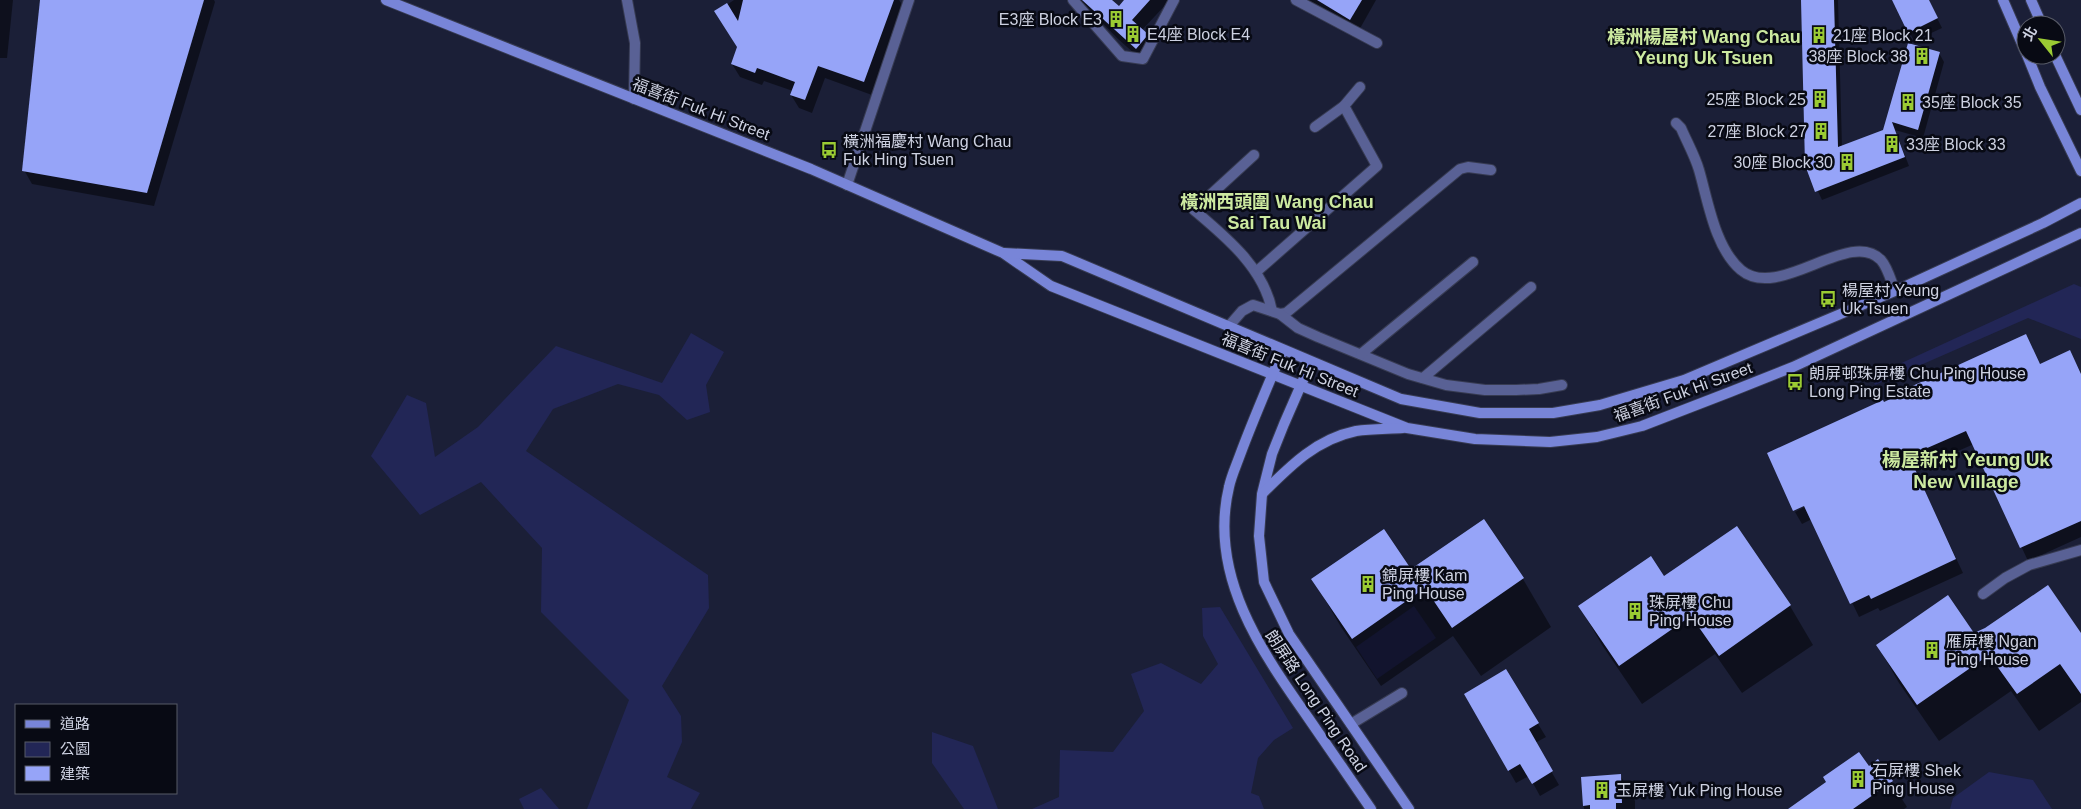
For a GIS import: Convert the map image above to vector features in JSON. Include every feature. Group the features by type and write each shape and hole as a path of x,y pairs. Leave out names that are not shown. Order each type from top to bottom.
{"main road":[{"name":"福喜街 Fuk Hi Street","path":"386,0 847,185 1002,253 1051,286 1407,428 1475,439 1550,442 1597,437 1642,426 1793,366 2081,233"},
{"path":"2003,0 2016,31"},
{"path":"2031,0 2038,15"},
{"path":"2031,65 2081,171"},
{"path":"2061,65 2081,110"},
{"name":"福喜街 Fuk Hi Street","path":"1002,253 1062,256 1401,399 1480,413 1553,413 1600,405 1684,380 1895,291 2051,220 2081,203"},
{"name":"朗屏路 Long Ping Road","path":"1283,350 1250,426 1229,487 1224,518 1225,556 1235,591 1250,628 1268,660 1371,809"},
{"name":"朗屏路 Long Ping Road","path":"1311,362 1272,454 1262,494 1259,536 1264,582 1289,634 1409,809"},
{"path":"1262,494 1292,464 1314,448 1333,438 1357,431 1407,428"}],"street":[{"path":"627,0 634,43 634,99"},
{"path":"847,185 909,0"},
{"path":"1073,0 1122,56 1143,59 1174,0"},
{"path":"1296,0 1377,43"},
{"path":"1315,127 1344,106 1360,87"},
{"path":"1256,272 1377,166 1344,106"},
{"path":"1676,123 1698,168 1711,219 1730,257 1741,270 1754,278 1773,279 1847,252 1864,253 1874,255 1881,260 1895,291"},
{"path":"1254,155 1194,210 1225,236 1256,272 1276,313 1298,328 1423,378 1446,385 1485,390 1539,389 1562,385"},
{"path":"1229,326 1250,306 1276,313 1286,313 1460,169 1468,167 1491,170"},
{"path":"1361,354 1473,262"},
{"path":"1423,378 1531,287"},
{"path":"1983,594 2005,578 2029,566 2081,550"},
{"path":"1352,724 1402,693"}],"green space":[{"path":"2074,284 2081,287 2081,339 2028,318 1875,385 1871,377"},
{"path":"691,333 724,352 706,385 710,412 687,420 659,395 618,384 553,409 526,451 708,575 709,608 662,686 681,716 682,742 667,777 700,793 691,809 587,809 629,700 541,612 542,548 481,482 420,515 371,456 407,395 426,403 435,457 478,427 556,346 662,383"},
{"path":"1414,606 1436,638 1377,679 1356,647"},
{"path":"1220,607 1293,728 1274,740 1258,758 1251,793 1259,796 1264,809 1032,809 1059,797 1060,750 1113,752 1144,711 1131,674 1161,663 1201,684 1218,664 1203,636 1202,608"},
{"path":"932,732 973,746 998,809 964,809 932,763"},
{"path":"1989,772 2033,780 2052,809 1950,809 1953,798"},
{"path":"541,788 559,809 524,809 519,799"}],"building":[{"path":"40,0 204,0 147,193 22,171"},
{"path":"743,0 894,0 864,82 818,66 805,100 790,95 795,82 757,68 755,73 731,64 737,47 714,11 727,3 738,21"},
{"path":"1082,0 1112,0 1119,6 1124,0 1150,0 1132,20 1148,34 1147,36 1136,49"},
{"path":"1317,0 1362,0 1350,20"},
{"path":"1801,0 1834,0 1838,147 1883,130 1908,43 1940,52 1918,130 1892,122 1905,157 1815,192 1805,165"},
{"path":"1892,0 1929,0 1938,18 1908,33"},
{"path":"2026,334 2040,364 2070,350 2081,374 2081,521 2020,548 1966,431 1909,456 1956,559 1871,599 1869,595 1850,604 1804,506 1793,511 1767,453 1883,400 1884,402 1909,390 1908,388"},
{"path":"1484,519 1524,578 1452,628 1425,588 1352,639 1311,579 1384,529 1411,569"},
{"path":"1737,526 1791,605 1719,656 1691,616 1619,666 1578,606 1651,556 1664,576"},
{"path":"2048,585 2081,633 2081,694 2060,664 2017,694 1989,655 1917,705 1876,645 1948,595 1974,633 1985,628"},
{"path":"1506,669 1539,723 1529,729 1553,771 1532,784 1520,764 1508,771 1464,694"},
{"name":"石屏樓 Shek Ping House","path":"1859,752 1869,766 1878,759 1893,781 1853,809 1788,809 1826,782 1823,777"},
{"name":"玉屏樓 Yuk Ping House","path":"1621,774 1622,803 1616,803 1616,809 1590,809 1590,805 1583,806 1581,777"}],"place":[{"name":"E3座 Block E3","path":"1116,19"},
{"name":"E4座 Block E4","path":"1133,34"},
{"name":"21座 Block 21","path":"1819,35"},
{"name":"38座 Block 38","path":"1922,56"},
{"name":"25座 Block 25","path":"1820,99"},
{"name":"35座 Block 35","path":"1908,102"},
{"name":"27座 Block 27","path":"1821,131"},
{"name":"33座 Block 33","path":"1892,144"},
{"name":"橫洲福慶村 Wang Chau Fuk Hing Tsuen","path":"829,150"},
{"name":"30座 Block 30","path":"1847,162"},
{"name":"楊屋村 Yeung Uk Tsuen","path":"1828,299"},
{"name":"朗屏邨珠屏樓 Chu Ping House Long Ping Estate","path":"1795,382"},
{"name":"錦屏樓 Kam Ping House","path":"1368,584"},
{"name":"珠屏樓 Chu Ping House","path":"1635,611"},
{"name":"雁屏樓 Ngan Ping House","path":"1932,650"},
{"name":"石屏樓 Shek Ping House","path":"1858,779"},
{"name":"玉屏樓 Yuk Ping House","path":"1602,790"}],"district":[{"name":"橫洲楊屋村 Wang Chau Yeung Uk Tsuen","path":"1704,47"},
{"name":"橫洲西頭圍 Wang Chau Sai Tau Wai","path":"1277,212"},
{"name":"楊屋新村 Yeung Uk New Village","path":"1966,470"}]}
